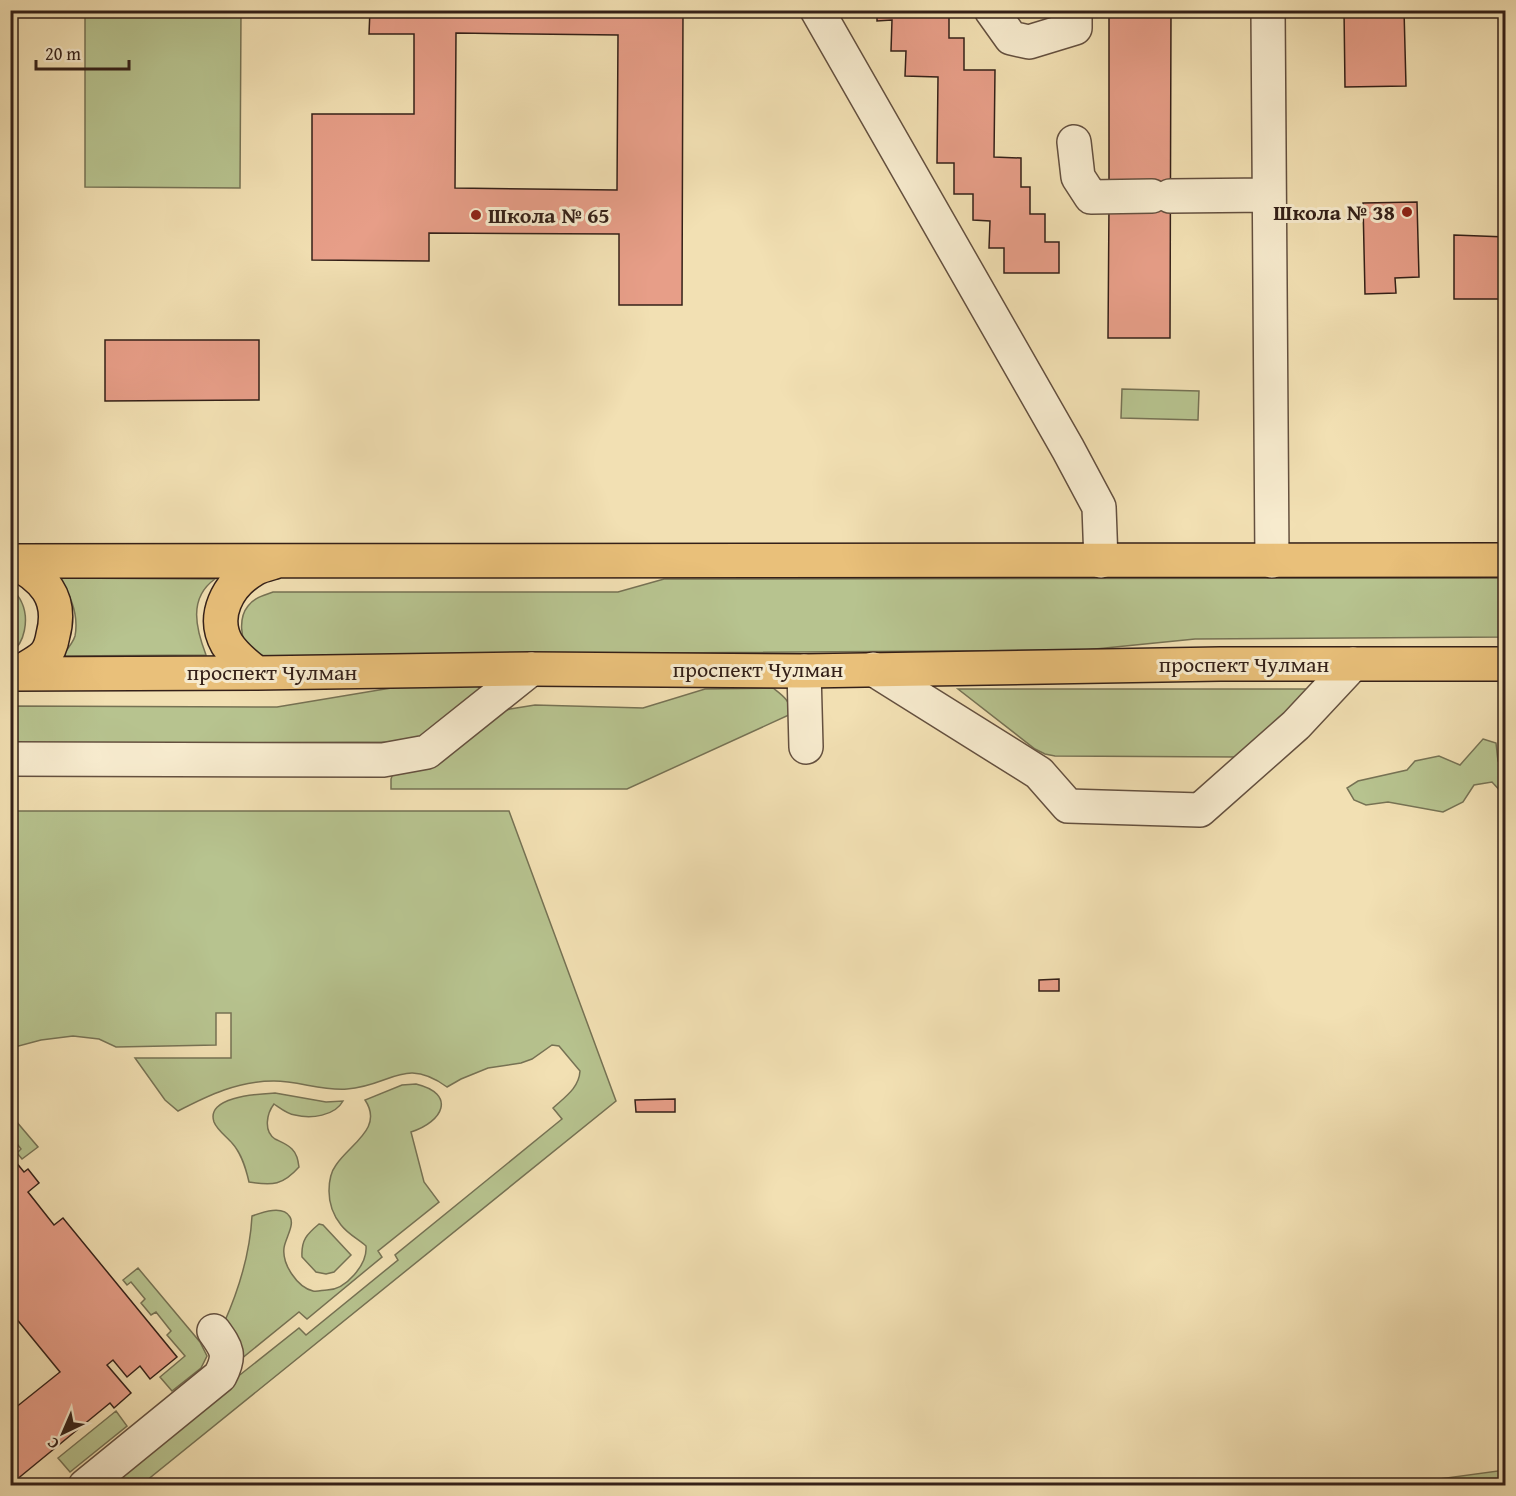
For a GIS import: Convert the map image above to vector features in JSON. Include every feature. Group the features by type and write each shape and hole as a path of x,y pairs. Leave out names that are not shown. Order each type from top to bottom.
{"main road":[{"path":"257,674 238,658 227,643 220,626 222,609 232,586 254,569 279,560"},
{"path":"11,561 1506,560"},
{"path":"11,561 41,579 56,609 56,624 52,642 45,655 14,674"},
{"name":"проспект Чулман","path":"14,674 257,674 531,669 804,671 1220,664 1506,664"}],"street":[{"path":"817,10 1099,507 1101,561"},
{"path":"991,10 1011,38 1029,42 1075,28 1075,10"},
{"path":"1268,10 1272,561"},
{"path":"1074,142 1078,177 1091,197 1269,195"},
{"path":"873,669 1039,773 1068,806 1200,810 1296,725 1353,664"},
{"path":"10,759 383,760 427,752 531,669"},
{"path":"804,671 806,747"},
{"path":"85,1485 220,1376 227,1362 225,1347 214,1331"}],"green space":[{"path":"85,11 241,11 240,188 85,187"},
{"path":"1122,389 1199,391 1198,420 1121,418"},
{"path":"59,578 215,579 206,587 198,605 197,625 206,655 62,656 74,639 76,620 70,598"},
{"path":"1506,578 1505,637 1195,639 1085,650 263,656 247,646 242,635 243,616 250,603 273,592 618,592 664,579"},
{"path":"10,588 21,601 25,616 20,643 11,652"},
{"path":"403,686 479,686 479,695 428,736 403,742 11,744 11,706 277,707"},
{"path":"773,688 788,702 791,714 627,789 391,789 394,770 495,714 510,709 535,705 643,708 705,689"},
{"path":"958,689 1319,689 1238,757 1055,756 1045,754 1035,749"},
{"path":"1483,739 1496,743 1498,761 1505,770 1505,796 1492,782 1474,785 1463,802 1443,812 1388,802 1366,805 1354,800 1347,788 1358,781 1407,770 1415,761 1439,756 1460,765"},
{"path":"10,811 509,811 616,1101 141,1485 101,1485 299,1328 306,1335 398,1260 395,1255 562,1119 553,1108 574,1087 580,1071 559,1046 552,1045 532,1059 488,1068 447,1087 432,1078 408,1073 362,1087 347,1089 329,1089 283,1081 248,1083 224,1090 178,1111 165,1100 135,1058 231,1058 231,1013 216,1013 216,1045 116,1047 99,1039 73,1036 41,1040 15,1047 10,1042"},
{"path":"416,1084 437,1094 441,1101 441,1108 431,1122 411,1132 424,1182 439,1202 378,1251 382,1257 307,1319 299,1312 241,1359 224,1323 243,1270 252,1216 278,1210 287,1213 290,1217 291,1224 284,1248 285,1261 301,1285 316,1291 335,1289 345,1283 362,1265 366,1246 344,1228 334,1213 329,1196 331,1174 342,1157 368,1127 370,1110 365,1100 402,1085"},
{"path":"275,1093 326,1102 343,1101 329,1113 308,1117 289,1113 274,1104 268,1117 269,1131 271,1136 294,1151 299,1167 288,1178 277,1183 249,1182 241,1157 215,1125 213,1113 218,1107 236,1098"},
{"path":"10,1114 38,1147 22,1159 17,1153 21,1149 11,1136"},
{"path":"319,1224 323,1225 351,1255 334,1272 326,1274 316,1272 302,1257 306,1238"},
{"path":"138,1268 200,1342 207,1356 201,1368 172,1391 160,1377 185,1356 167,1335 171,1331 156,1312 151,1315 141,1303 145,1299 131,1282 127,1285 123,1280"},
{"path":"116,1411 127,1426 70,1472 58,1458"},
{"path":"1505,1470 1505,1485 1395,1485"}],"building":[{"path":"370,10 683,10 682,305 619,305 619,234 429,233 429,261 312,260 312,114 414,114 414,34 369,34","holes":["456,33 618,35 617,190 455,188"]},
{"path":"877,10 949,12 949,38 964,38 964,70 995,70 994,157 1021,158 1021,187 1030,187 1030,214 1045,214 1045,242 1059,242 1059,273 1004,273 1004,248 989,248 990,221 973,220 973,194 954,194 954,163 937,163 938,77 905,76 906,51 891,51 892,20 877,21"},
{"path":"1109,10 1171,10 1170,338 1108,338 1109,205 1152,180 1109,180"},
{"path":"1344,10 1404,10 1406,86 1345,87"},
{"path":"1417,202 1419,277 1395,278 1396,293 1365,294 1363,203"},
{"path":"1454,235 1506,237 1506,299 1454,299"},
{"path":"105,340 259,340 259,400 105,401"},
{"path":"1059,979 1059,991 1039,991 1039,980"},
{"path":"675,1099 675,1112 636,1112 635,1100"},
{"path":"10,1155 24,1172 28,1169 39,1183 28,1192 54,1225 63,1218 177,1357 150,1379 140,1366 127,1377 113,1360 107,1365 131,1393 114,1408 110,1403 10,1485 10,1412 60,1372 10,1311"}],"place":[{"name":"Школа № 38","path":"1407,212"},
{"name":"Школа № 65","path":"476,215"}]}
